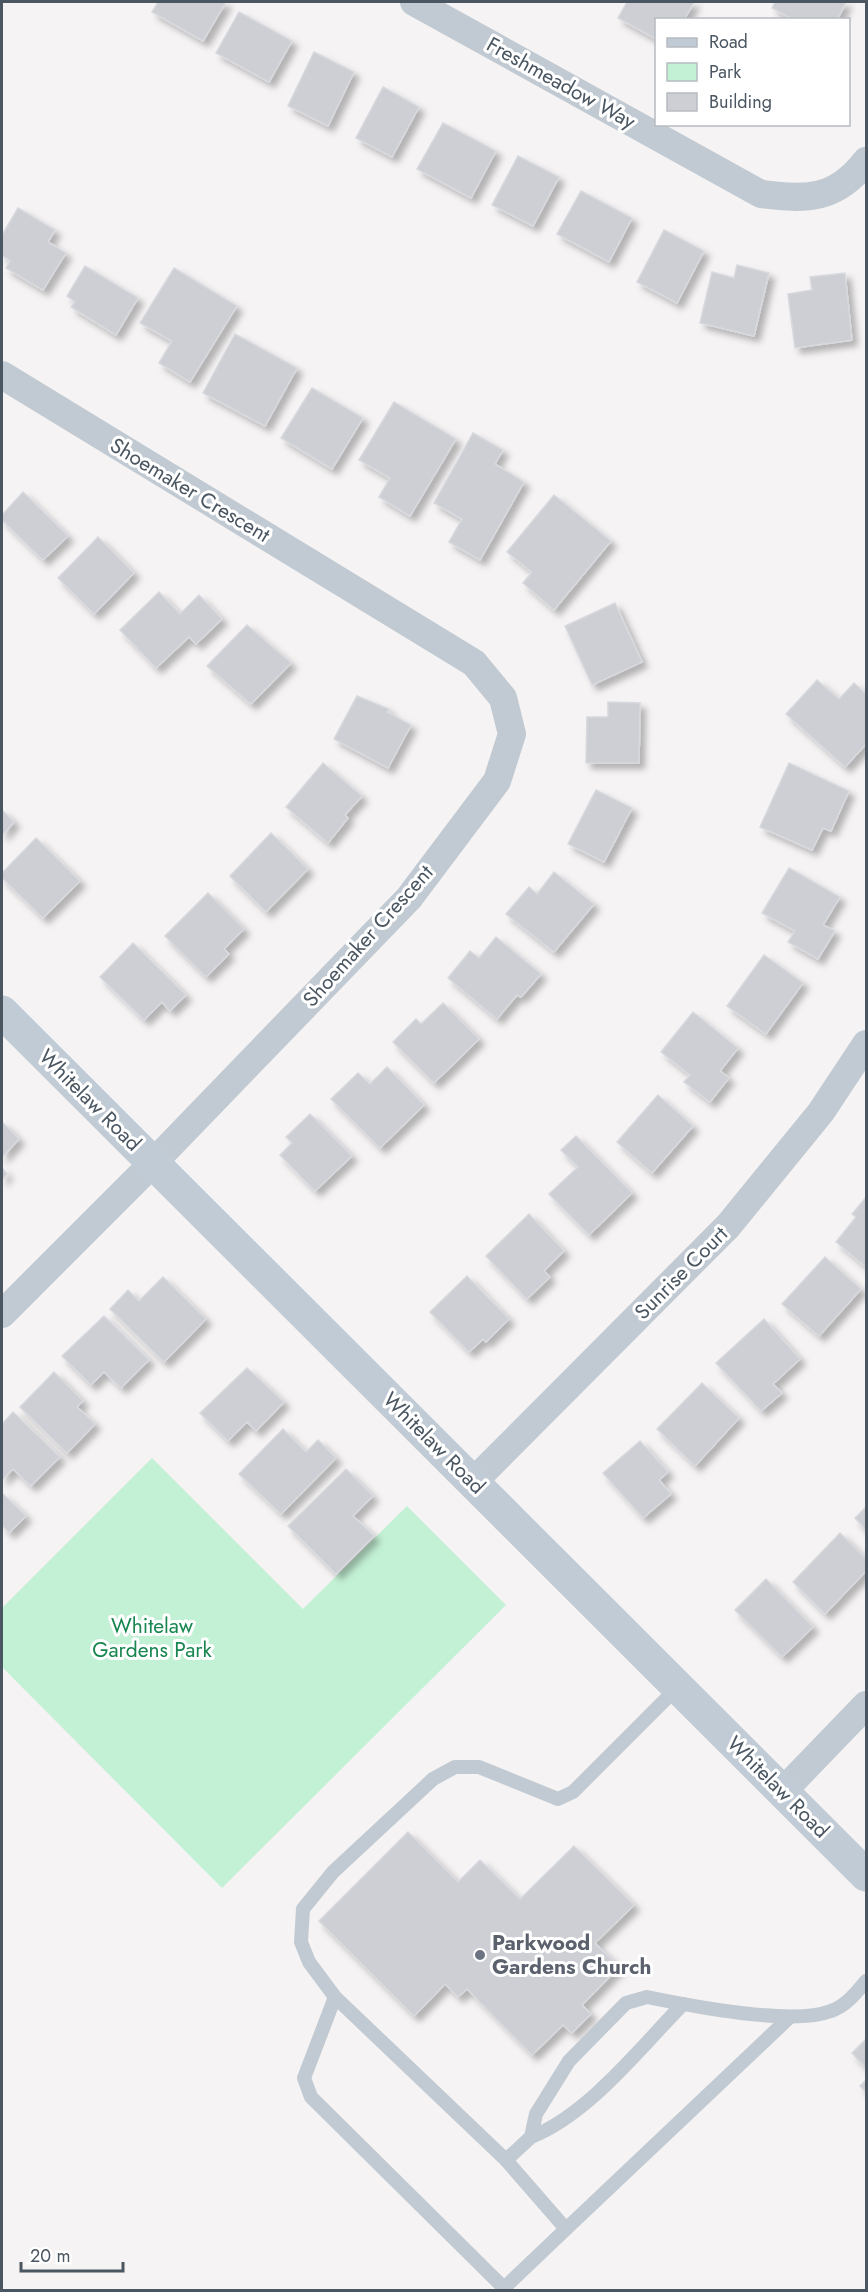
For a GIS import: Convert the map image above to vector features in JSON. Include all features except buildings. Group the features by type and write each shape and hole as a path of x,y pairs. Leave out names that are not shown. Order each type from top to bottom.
{"street":[{"name":"Freshmeadow Way","path":"414,2 761,194 801,199 828,193 851,178 867,161"},
{"name":"Shoemaker Crescent","path":"2,375 474,663 503,698 512,734 497,781 409,898 153,1163 2,1314"},
{"name":"Whitelaw Road","path":"2,1012 867,1875"},
{"name":"Sunrise Court","path":"473,1482 728,1226 821,1113 867,1044"},
{"path":"783,1791 867,1705"}],"lane":[{"path":"566,2229 506,2160 335,1997 309,1962 301,1942 303,1909 333,1872 433,1779 455,1767 479,1767 558,1799 573,1792 678,1687"},
{"path":"531,2137 536,2114 569,2061 626,2003 647,1997 683,2004 790,2017 831,2011 851,1999 867,1981"},
{"path":"335,1997 304,2078 311,2097 504,2288 790,2017"},
{"path":"506,2160 531,2137 555,2128 582,2107 683,2004"}],"green space":[{"name":"Whitelaw Gardens Park","path":"152,1458 303,1609 407,1506 506,1605 222,1888 2,1667 2,1608"}],"place":[{"name":"Parkwood Gardens Church","path":"480,1955"}]}
